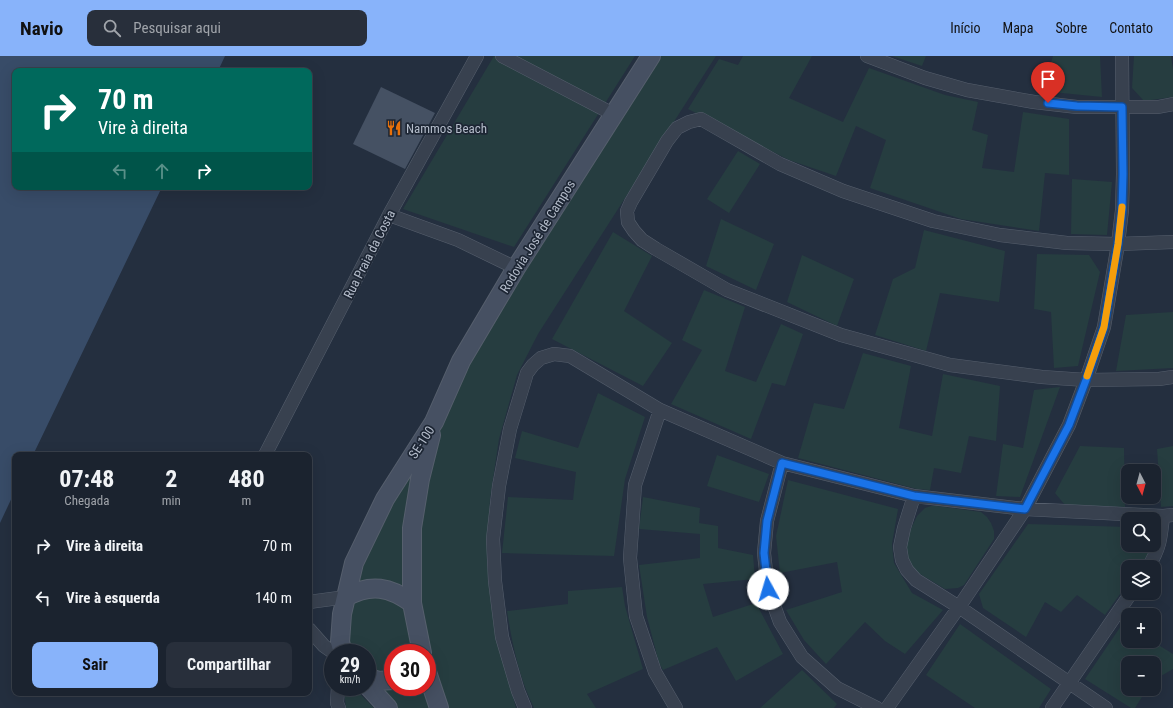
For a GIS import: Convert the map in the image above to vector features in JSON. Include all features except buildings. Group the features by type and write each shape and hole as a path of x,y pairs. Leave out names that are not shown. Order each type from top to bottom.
{"main road":[{"name":"Rodovia José de Campos","path":"434,422 460,361 516,268 652,56"},
{"name":"SE-100","path":"340,644 342,614 354,563 382,506 434,422"},
{"name":"SE-100","path":"420,644 412,603 412,528 420,479 434,422"},
{"path":"346,597 357,591 373,588 389,590 412,603"},
{"path":"376,695 388,708"},
{"path":"436,696 440,708"}],"street":[{"name":"Rua Praia da Costa","path":"267,452 389,216 477,56"},
{"path":"502,56 614,114"},
{"path":"868,56 925,78 967,90 1034,102 1070,106 1122,107 1173,104"},
{"path":"887,708 959,607 1025,509 1069,425 1086,380 1104,327 1118,244 1122,210 1122,56"},
{"path":"1173,242 1118,244 1068,243 1000,234 933,221 844,191 780,164 701,119 689,122 678,128 667,141 627,211 628,222 634,231 642,240 656,249 727,290 841,335 950,365 1042,377 1086,380 1173,377"},
{"path":"389,216 458,240 516,268"},
{"path":"526,708 518,691 502,637 495,581 493,539 499,486 510,429 527,373 541,358 554,354 570,356 660,410 782,463 914,496 1025,509 1168,515 1156,555 1153,560"},
{"path":"660,410 635,485 630,558 636,616 655,672 676,708"},
{"path":"782,463 767,521 764,553 768,589 780,622 802,657 819,673 837,688 877,708"},
{"path":"914,496 900,547 902,560 907,570 916,580 959,607 1106,708"},
{"path":"312,602 346,597"},
{"path":"1052,708 1126,600"},
{"path":"312,632 324,646"},
{"path":"337,696 337,703 339,708"}],"green space":[{"path":"494,56 635,56 514,247 403,209"},
{"path":"651,56 716,56 538,334 517,375 499,439 490,499 487,562 497,639 516,708 392,708 376,693 376,644 344,644 354,563 434,422"},
{"path":"743,56 812,56 789,98 843,122 869,68 945,95 978,102 972,130 988,135 982,168 1014,172 1023,112 1069,119 1069,175 1045,173 1039,231 961,219 870,188 886,140 856,126 836,176 789,160 688,109 719,59 738,65"},
{"path":"892,56 926,56 922,66"},
{"path":"1053,56 1100,56 1102,97 1042,91"},
{"path":"1134,56 1171,56 1173,69 1173,97 1144,101 1132,88"},
{"path":"738,151 760,164 729,213 707,199"},
{"path":"1072,179 1112,182 1107,235 1071,234"},
{"path":"721,219 774,244 756,290 706,266"},
{"path":"924,230 1005,251 999,302 940,293 926,351 875,335 893,279 915,268"},
{"path":"613,232 652,256 624,311 672,343 643,386 552,339"},
{"path":"1037,254 1089,255 1100,272 1078,366 1054,368 1051,312 1034,309"},
{"path":"802,255 854,279 837,326 787,302"},
{"path":"704,290 745,307 725,371 756,382 781,324 803,334 785,386 772,383 751,439 671,404 702,350 682,340"},
{"path":"1173,312 1173,368 1116,371 1126,315"},
{"path":"863,353 911,366 899,428 932,436 943,374 1000,386 996,441 969,436 961,473 934,468 930,490 917,489 798,458 814,403 844,409"},
{"path":"1060,387 1020,497 996,496 1003,444 1023,448 1034,390"},
{"path":"598,393 645,417 625,479 614,556 502,553 508,497 573,500 576,472 515,458 522,431 578,448"},
{"path":"1080,446 1124,448 1124,464 1121,464 1121,504 1125,504 1125,507 1065,505 1055,493"},
{"path":"1173,446 1173,506 1161,507 1161,464 1158,464 1157,449"},
{"path":"717,455 769,474 759,502 707,486"},
{"path":"788,480 898,509 892,544 894,563 912,593 943,610 905,654 885,641 865,622 826,664 804,640 786,610 842,592 837,562 780,573 776,536"},
{"path":"643,497 700,508 699,523 718,526 718,548 753,555 755,579 703,584 713,617 756,603 783,654 736,681 717,647 663,670 659,663 647,617 639,565 700,558 700,534 639,529"},
{"path":"931,506 981,512 987,517 994,531 994,539 964,585 958,588 945,589 915,571 910,564 905,548 906,539 917,516 925,508"},
{"path":"1028,524 1121,527 1121,552 1149,553 1144,560 1121,560 1121,593 1105,615 1077,595 1061,612 1045,602 1026,637 983,608 979,594"},
{"path":"622,587 625,606 643,669 587,694 596,708 534,708 524,685 517,660 507,611 568,604 568,591"},
{"path":"960,624 1051,689 1039,708 975,708 926,675"},
{"path":"1121,626 1121,648 1161,648 1161,647 1173,654 1173,669 1161,676 1161,656 1121,656 1121,696 1143,696 1135,708 1131,708 1085,679"},
{"path":"802,670 837,704 834,708 760,708"},
{"path":"345,696 362,696 374,708 346,708"}],"water":[{"path":"0,56 225,56 219,68 12,68 12,190 161,190 34,452 12,452 12,497 0,523"}],"slow traffic":[{"path":"1087,376 1104,327 1118,244 1122,207"}],"place":[{"name":"Nammos Beach","path":"394,128"}],"route":[{"path":"768,589 764,553 767,521 782,463 914,496 1025,509 1069,425 1104,327 1118,244 1122,210 1122,107 1077,106 1048,103"}]}
